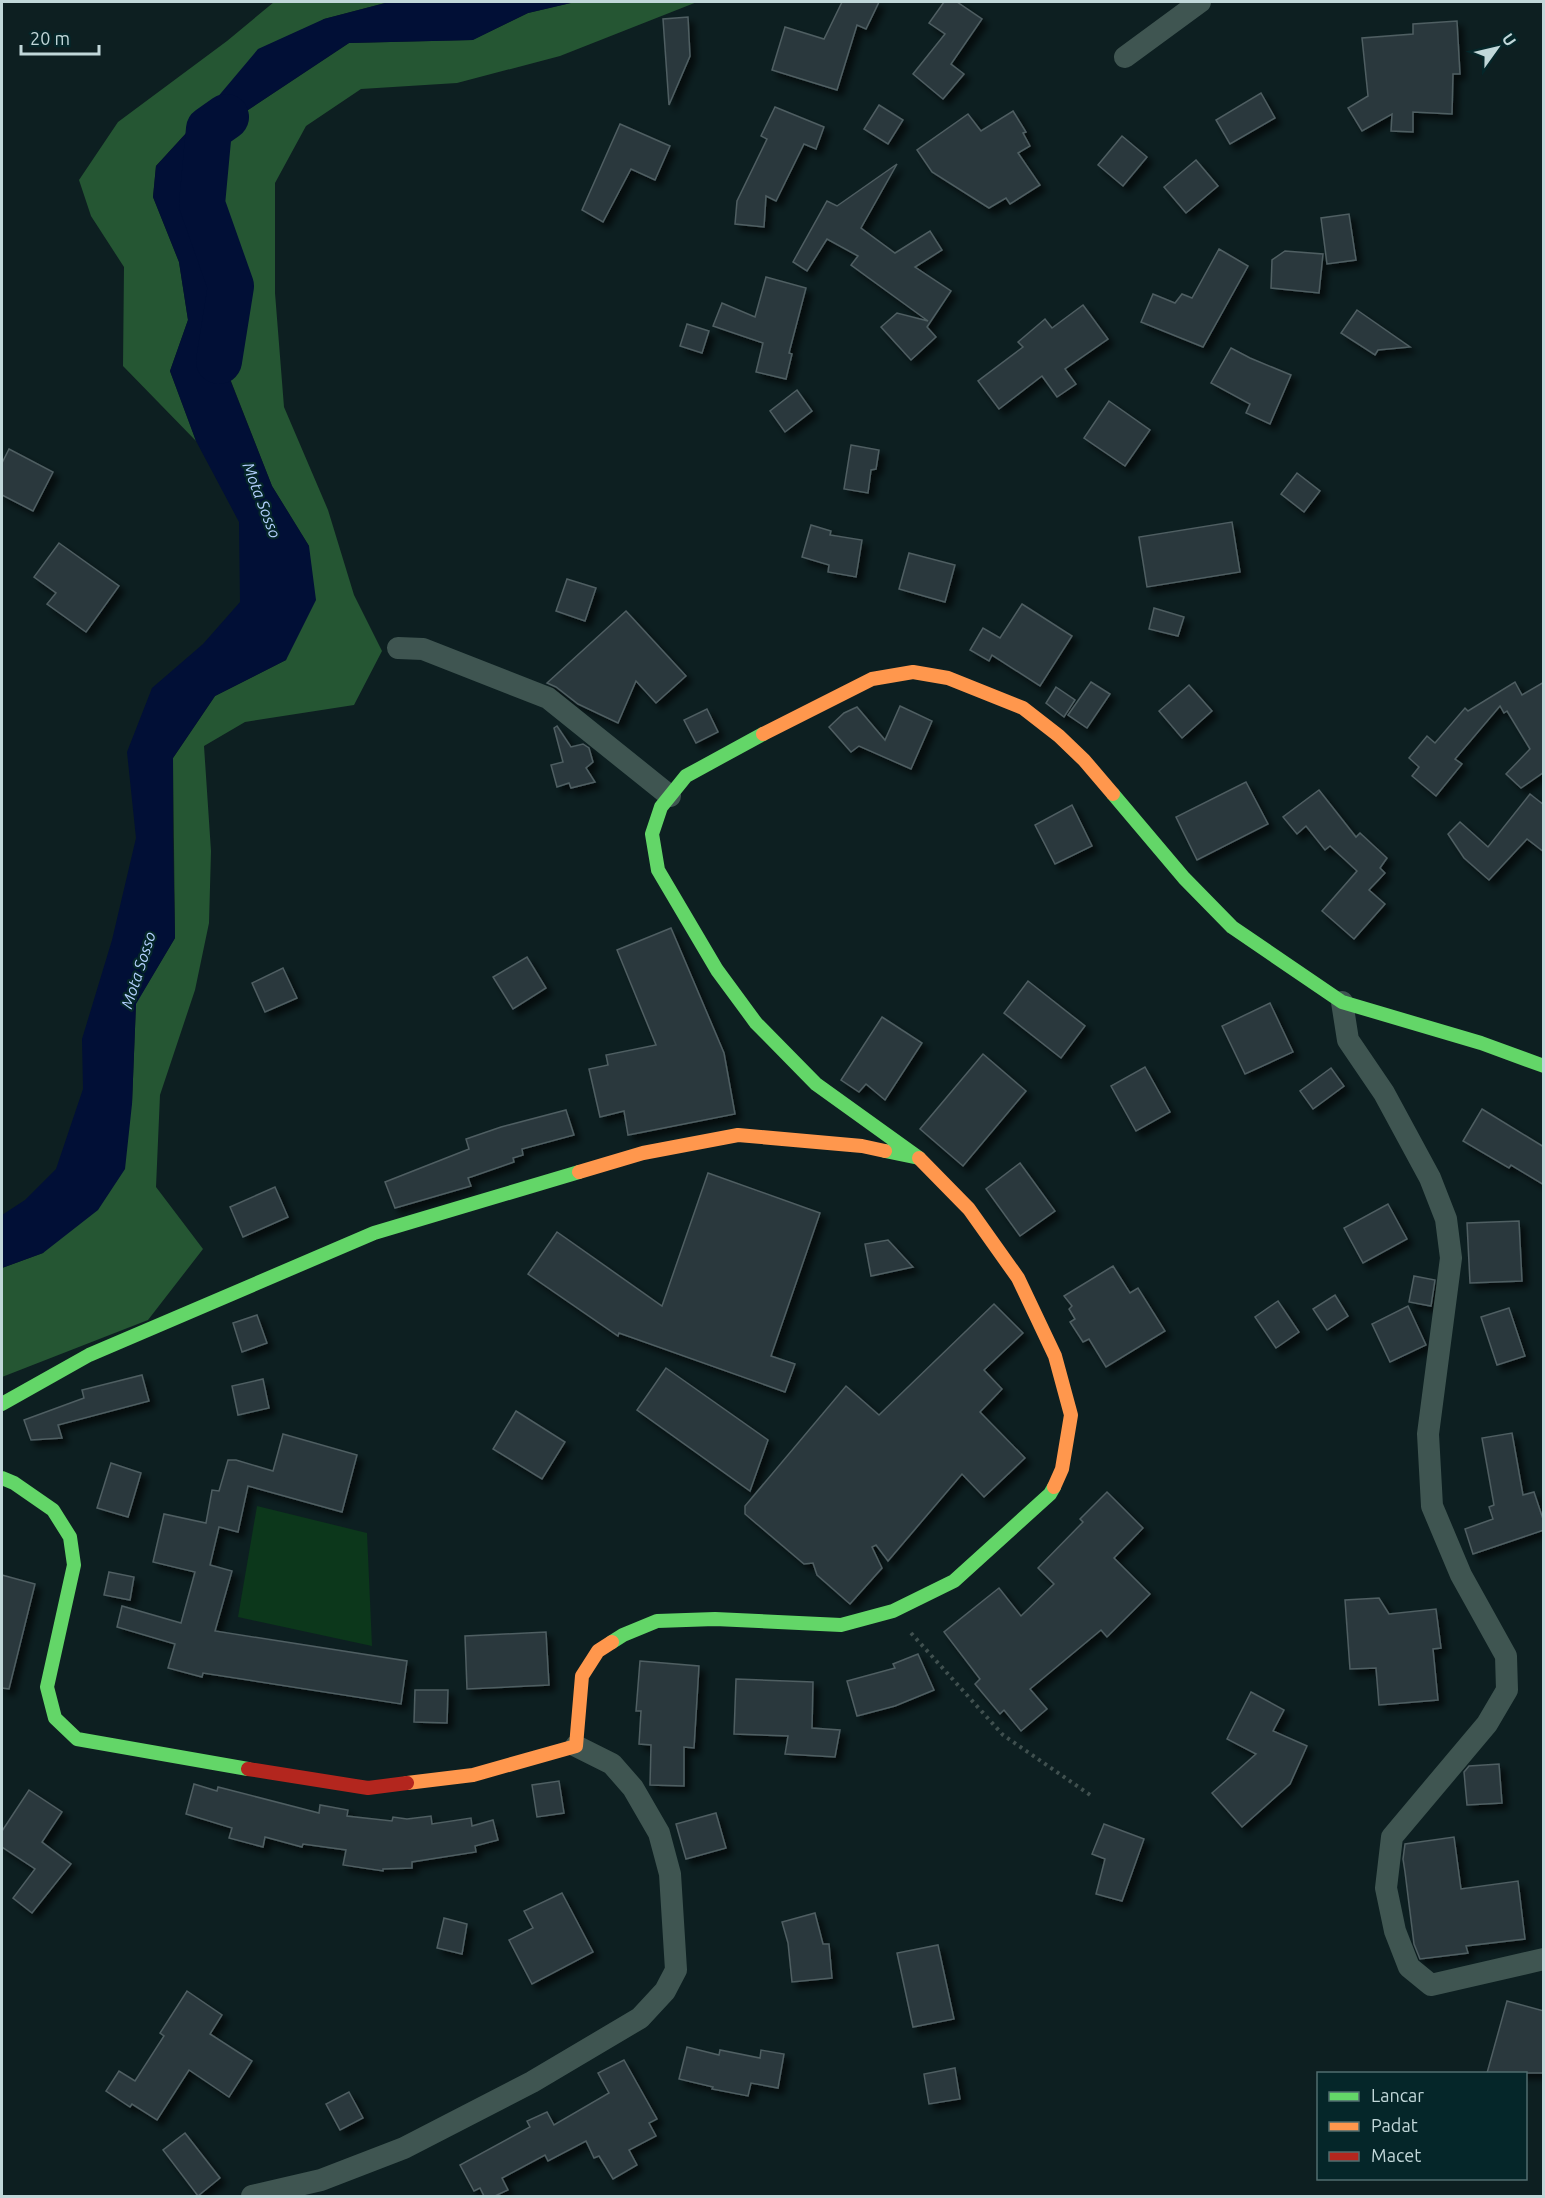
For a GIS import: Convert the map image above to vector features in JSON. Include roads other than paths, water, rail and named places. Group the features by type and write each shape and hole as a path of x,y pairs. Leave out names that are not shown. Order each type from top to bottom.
{"street":[{"path":"1125,57 1200,2"},
{"path":"398,648 423,649 548,698 670,796"},
{"path":"576,1746 582,1676 598,1651 622,1635 657,1621 715,1619 841,1625 893,1611 954,1581 1050,1494 1062,1469 1071,1415 1055,1356 1018,1278 969,1209 919,1158 816,1084 756,1023 717,970 658,870 652,834 661,807 686,776 729,751 872,679 914,672 948,678 1023,708 1059,736 1084,760 1184,878 1232,927 1342,1002 1481,1042 1544,1066"},
{"path":"1342,1002 1348,1040 1384,1093 1430,1178 1446,1219 1451,1258 1428,1434 1432,1506 1461,1575 1506,1656 1507,1690 1487,1724 1392,1837 1386,1888 1395,1931 1409,1967 1431,1985 1544,1959"},
{"path":"2,1404 89,1355 374,1233 643,1153 738,1135 862,1146 919,1158"},
{"path":"2,1478 14,1483 52,1510 70,1537 74,1565 47,1687 55,1718 77,1738 223,1765 368,1788 473,1775 576,1746 612,1764 633,1788 659,1833 670,1874 676,1970 665,1991 640,2018 532,2082 404,2148 321,2180 252,2196"}],"water":[{"path":"389,2 575,2 528,13 473,40 349,43 239,116 194,192 204,248 239,317 229,377 272,486 309,546 316,600 286,660 215,696 173,758 175,938 136,1004 132,1104 125,1169 98,1210 43,1253 2,1268 2,1215 25,1200 56,1169 83,1089 82,1039 112,940 136,838 127,752 152,688 203,644 240,602 239,522 196,441 170,371 188,320 179,262 153,197 156,166 258,49 324,19"}],"waterway":[{"name":"Mota Sosso","path":"219,361 231,286 202,204 209,129 226,117"}]}
